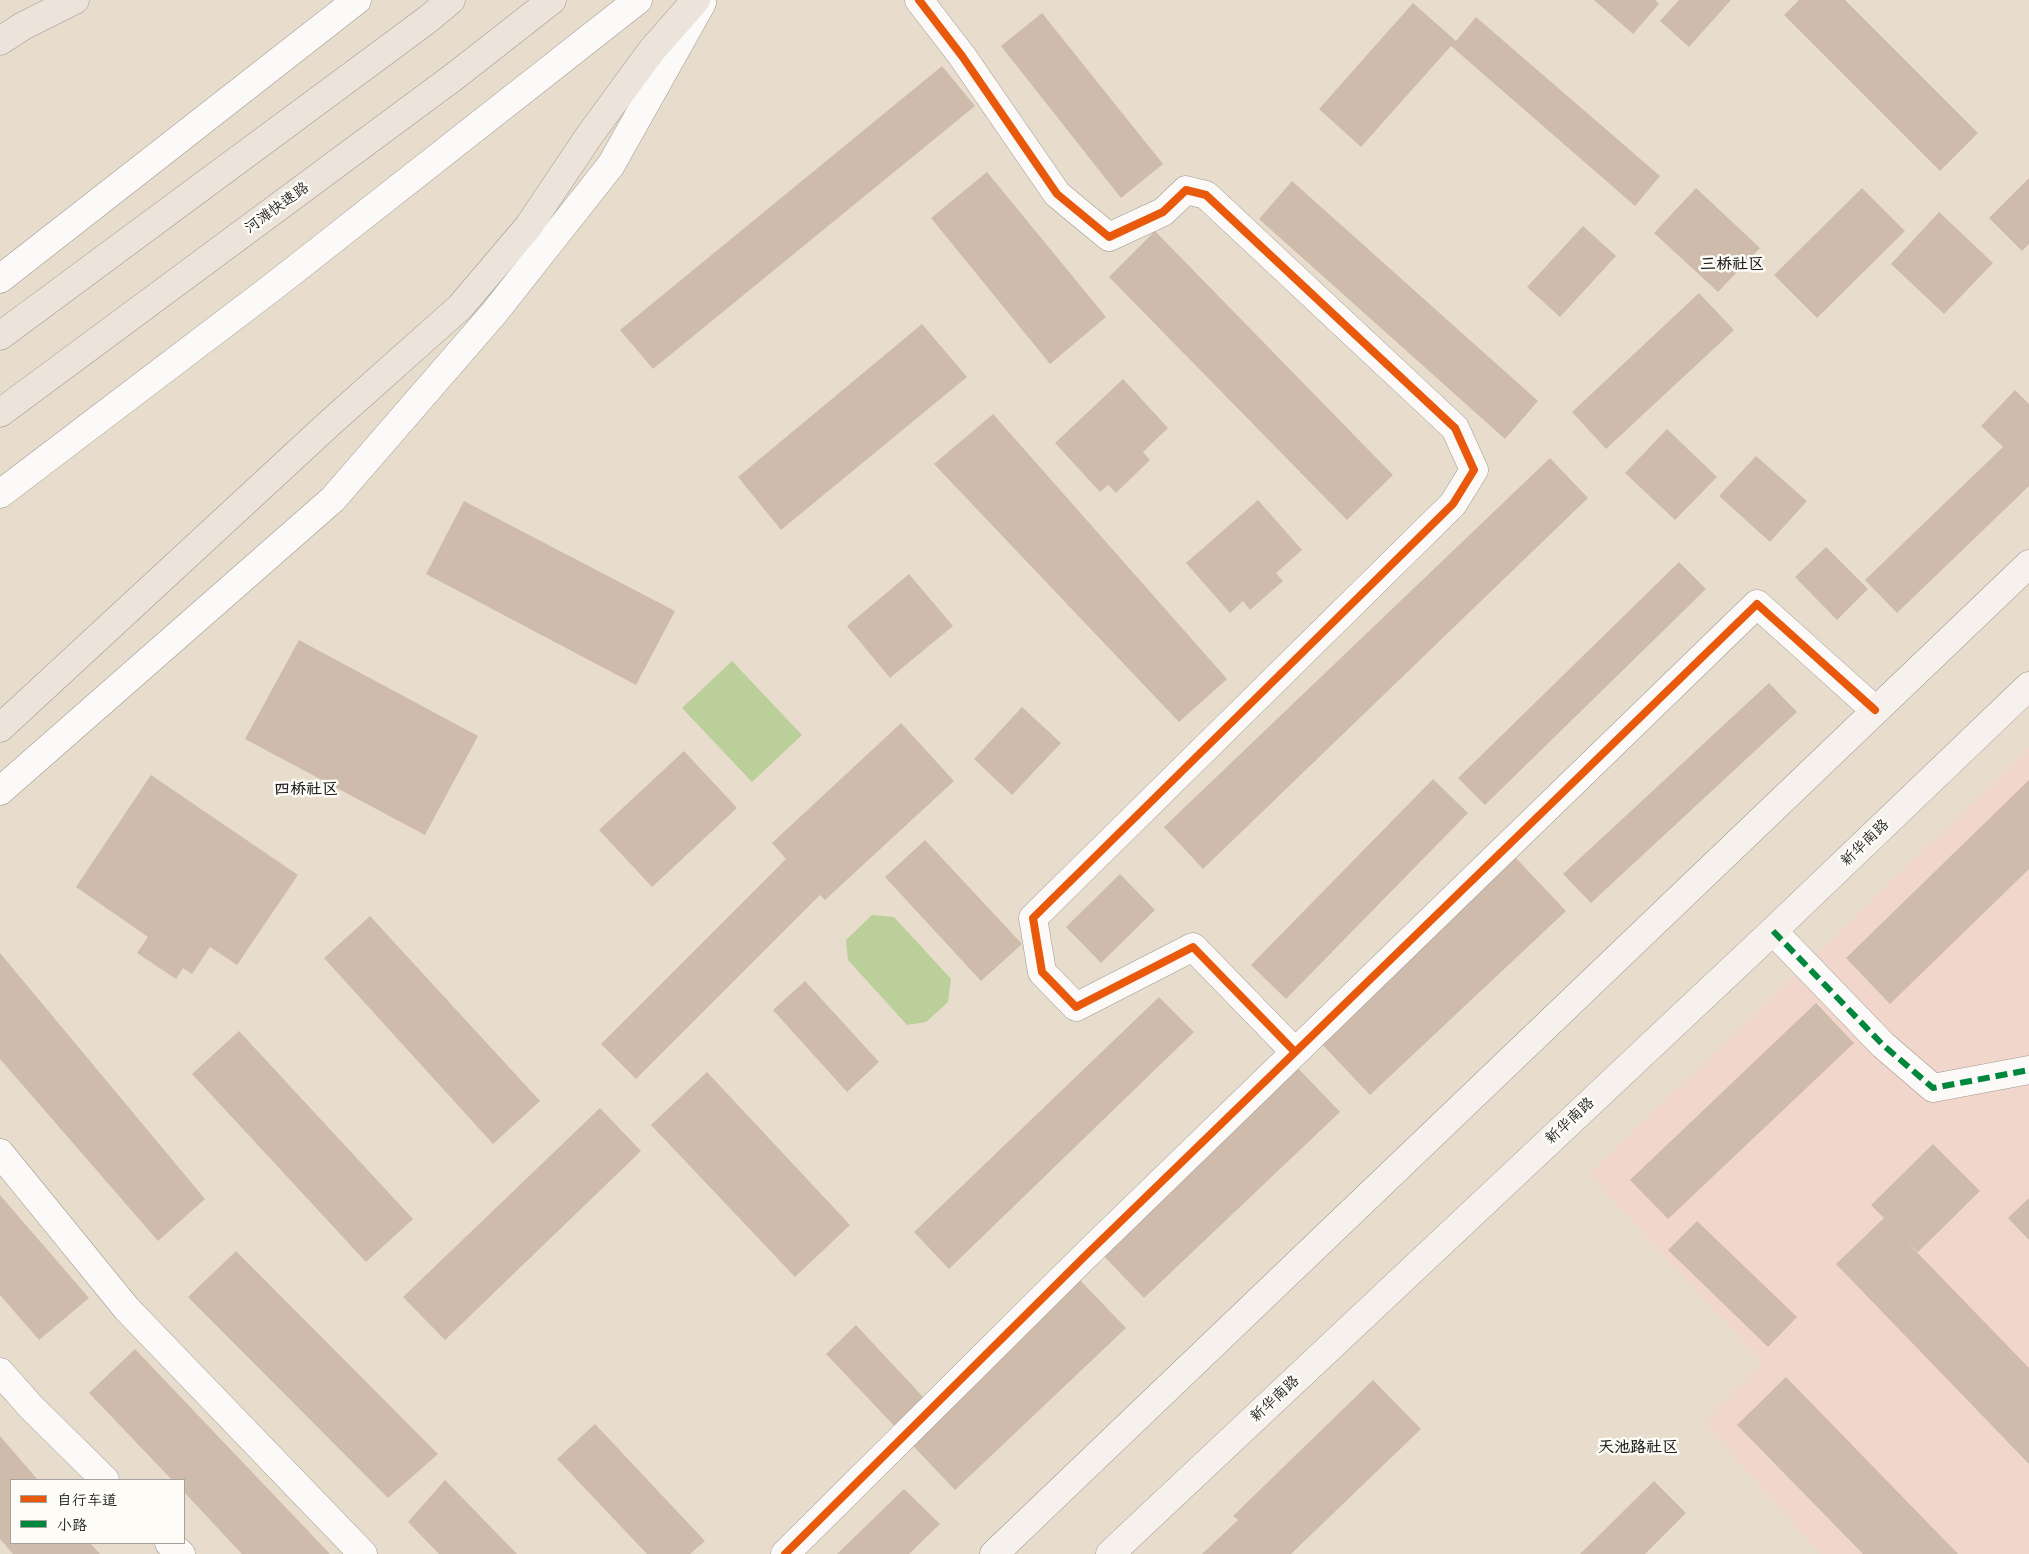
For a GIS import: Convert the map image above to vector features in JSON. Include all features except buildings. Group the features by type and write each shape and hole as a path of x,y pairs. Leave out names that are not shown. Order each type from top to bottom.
{"highway":[{"path":"0,41 23,26 75,0"},
{"path":"0,336 427,20 451,0"},
{"name":"河滩快速路","path":"0,413 455,76 552,0"},
{"path":"0,728 331,422 460,307 528,228 589,136 652,50 696,0"}],"main road":[{"path":"994,1554 2029,564"},
{"name":"新华南路","path":"1110,1554 1773,931 2029,686"}],"street":[{"path":"0,279 357,0"},
{"path":"0,494 274,286 638,0"},
{"path":"0,791 333,499 494,313 611,165 704,0"},
{"path":"919,0 962,56 1057,194 1109,237 1164,212 1186,190 1206,195 1455,428 1474,470 1453,504 1033,918 1042,972 1076,1007 1192,947 1295,1052"},
{"path":"785,1554 1084,1257 1757,604 1875,710"},
{"path":"1773,931 1883,1045 1933,1088 2029,1070"},
{"path":"0,1153 127,1309 363,1554"},
{"path":"0,1372 31,1407 105,1479"},
{"path":"170,1544 181,1554"}],"shaded area":[{"path":"2029,748 2029,1554 1820,1554 1704,1422 1763,1363 1589,1174"}],"green space":[{"path":"732,661 802,735 752,782 682,708"},
{"path":"872,915 894,917 951,979 948,1002 926,1022 907,1025 848,960 846,940"}],"marked path":[{"path":"1773,931 1883,1045 1933,1088 2029,1070"}],"cycle path":[{"path":"919,0 962,56 1057,194 1109,237 1163,212 1186,190 1206,195 1455,428 1474,470 1453,504 1033,918 1042,972 1076,1007 1193,947 1295,1052"},
{"path":"785,1554 1084,1257 1757,604 1875,710"}],"district":[{"name":"三桥社区","path":"1732,265"},
{"name":"四桥社区","path":"306,790"},
{"name":"天池路社区","path":"1638,1448"}]}
